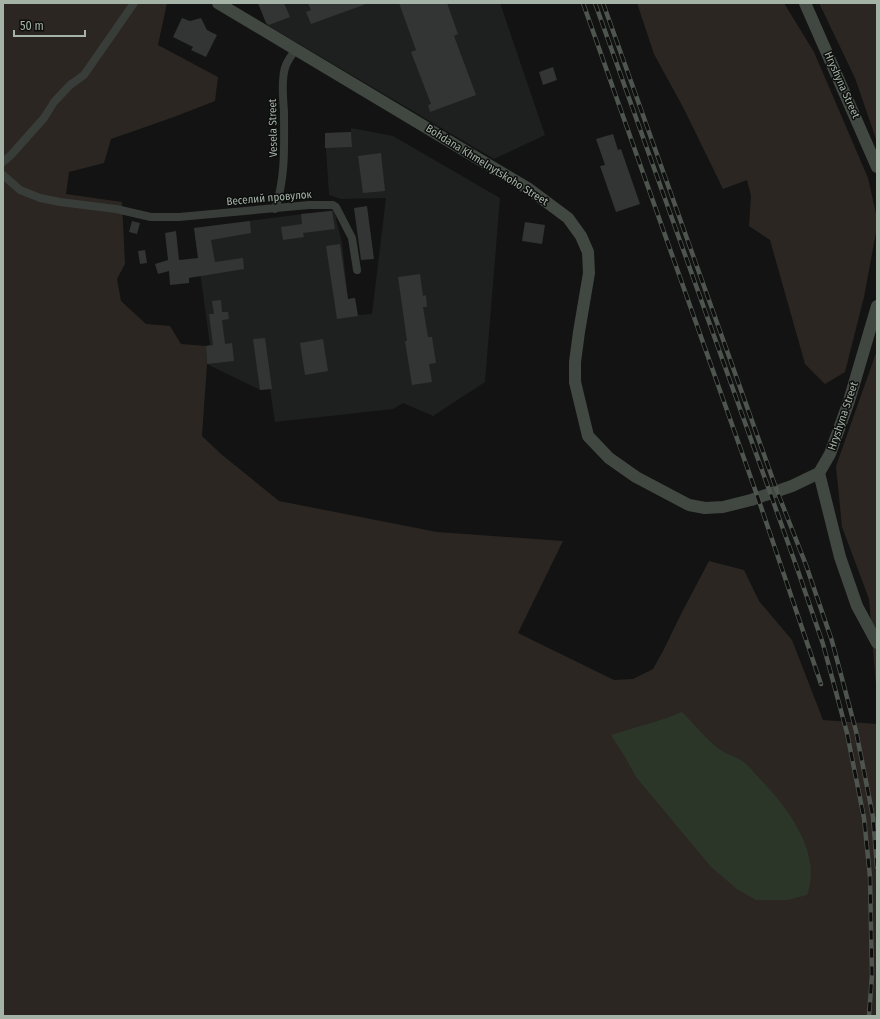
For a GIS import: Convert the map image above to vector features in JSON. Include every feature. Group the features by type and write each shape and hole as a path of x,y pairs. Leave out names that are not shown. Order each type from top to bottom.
{"street":[{"path":"3,162 44,118 54,102 70,85 84,75 90,68 134,3"},
{"name":"Bohdana Khmelnytskoho Street","path":"218,3 529,189 568,218 581,236 588,252 589,273 575,362 575,382 588,436 609,458 636,477 688,505 705,508 723,507 770,493 792,486 819,473"},
{"name":"Hryshyna Street","path":"805,3 877,167"},
{"name":"Vesela Street","path":"275,209 280,194 285,149 283,88 285,66 295,50"},
{"name":"Веселий провулок","path":"3,175 20,190 40,198 116,209 151,217 179,217 333,205 336,207 352,238 357,270"},
{"name":"Hryshyna Street","path":"819,473 830,454 849,401 877,306"},
{"path":"819,473 840,557 857,606 877,644"}],"shaded area":[{"path":"3,3 167,3 158,45 218,77 215,101 111,139 104,163 69,172 66,194 122,202 125,264 117,279 121,301 146,324 170,326 181,344 206,346 207,364 202,436 221,454 279,501 437,532 563,541 518,633 614,680 633,679 653,669 709,561 744,570 759,601 792,640 823,720 877,724 877,1016 3,1016"},
{"path":"258,3 500,3 545,135 494,159 267,25"},
{"path":"637,3 784,3 814,52 868,178 877,218 877,227 864,297 845,372 825,384 805,364 770,240 749,226 751,196 747,180 723,189 684,109 654,54"},
{"path":"819,3 877,3 877,142 855,78"},
{"path":"351,128 393,136 500,198 485,382 433,416 403,403 393,409 275,422 270,389 260,390 207,364 206,346 210,345 194,228 334,210 342,243 348,299 355,298 358,315 372,314 386,198 341,199 329,195 325,133 351,132"},
{"path":"877,347 877,699 869,599 842,527 836,466"},
{"path":"682,712 704,736 719,749 739,759 747,765 781,803 791,817 800,832 810,863 811,879 807,895 787,900 756,900 737,889 711,867 636,777 611,735 656,722"}],"building":[{"path":"258,3 284,3 290,17 269,25 266,23"},
{"path":"308,3 366,4 311,24 306,12 311,10"},
{"path":"399,3 447,3 458,34 454,36 476,95 430,112 428,105 431,104 411,52 416,50"},
{"path":"182,18 190,21 201,18 207,30 217,35 206,57 191,50 193,47 173,37"},
{"path":"553,67 557,80 543,85 539,72"},
{"path":"351,132 352,147 325,148 325,133"},
{"path":"613,134 618,150 621,149 640,204 616,212 600,166 605,165 596,139"},
{"path":"381,153 385,191 363,193 358,156"},
{"path":"367,206 374,259 361,260 354,208"},
{"path":"332,211 335,229 303,233 304,237 283,240 281,227 302,224 301,214"},
{"path":"132,221 140,223 137,234 129,232"},
{"path":"250,221 251,233 211,240 215,262 243,258 244,269 189,278 189,283 170,285 169,271 158,274 155,264 168,260 165,233 176,231 179,260 198,258 194,228"},
{"path":"525,222 545,225 542,244 522,241"},
{"path":"340,244 348,299 355,298 358,316 337,319 326,246"},
{"path":"145,250 147,263 140,264 138,251"},
{"path":"420,274 423,296 426,295 427,307 423,307 428,337 432,337 436,363 429,364 432,382 412,385 405,341 407,341 398,277"},
{"path":"221,300 222,312 228,312 229,319 222,320 225,344 232,343 234,361 207,364 206,346 213,345 209,314 214,314 212,301"},
{"path":"265,338 272,389 260,390 253,339"},
{"path":"323,339 328,371 305,375 300,343"}],"railway":[{"path":"583,3 758,498 821,684"},
{"path":"595,3 823,644 847,733 864,818 870,877 872,975 869,1016"},
{"path":"603,3 777,491 806,565 832,641 856,731 873,817 877,867"}]}
